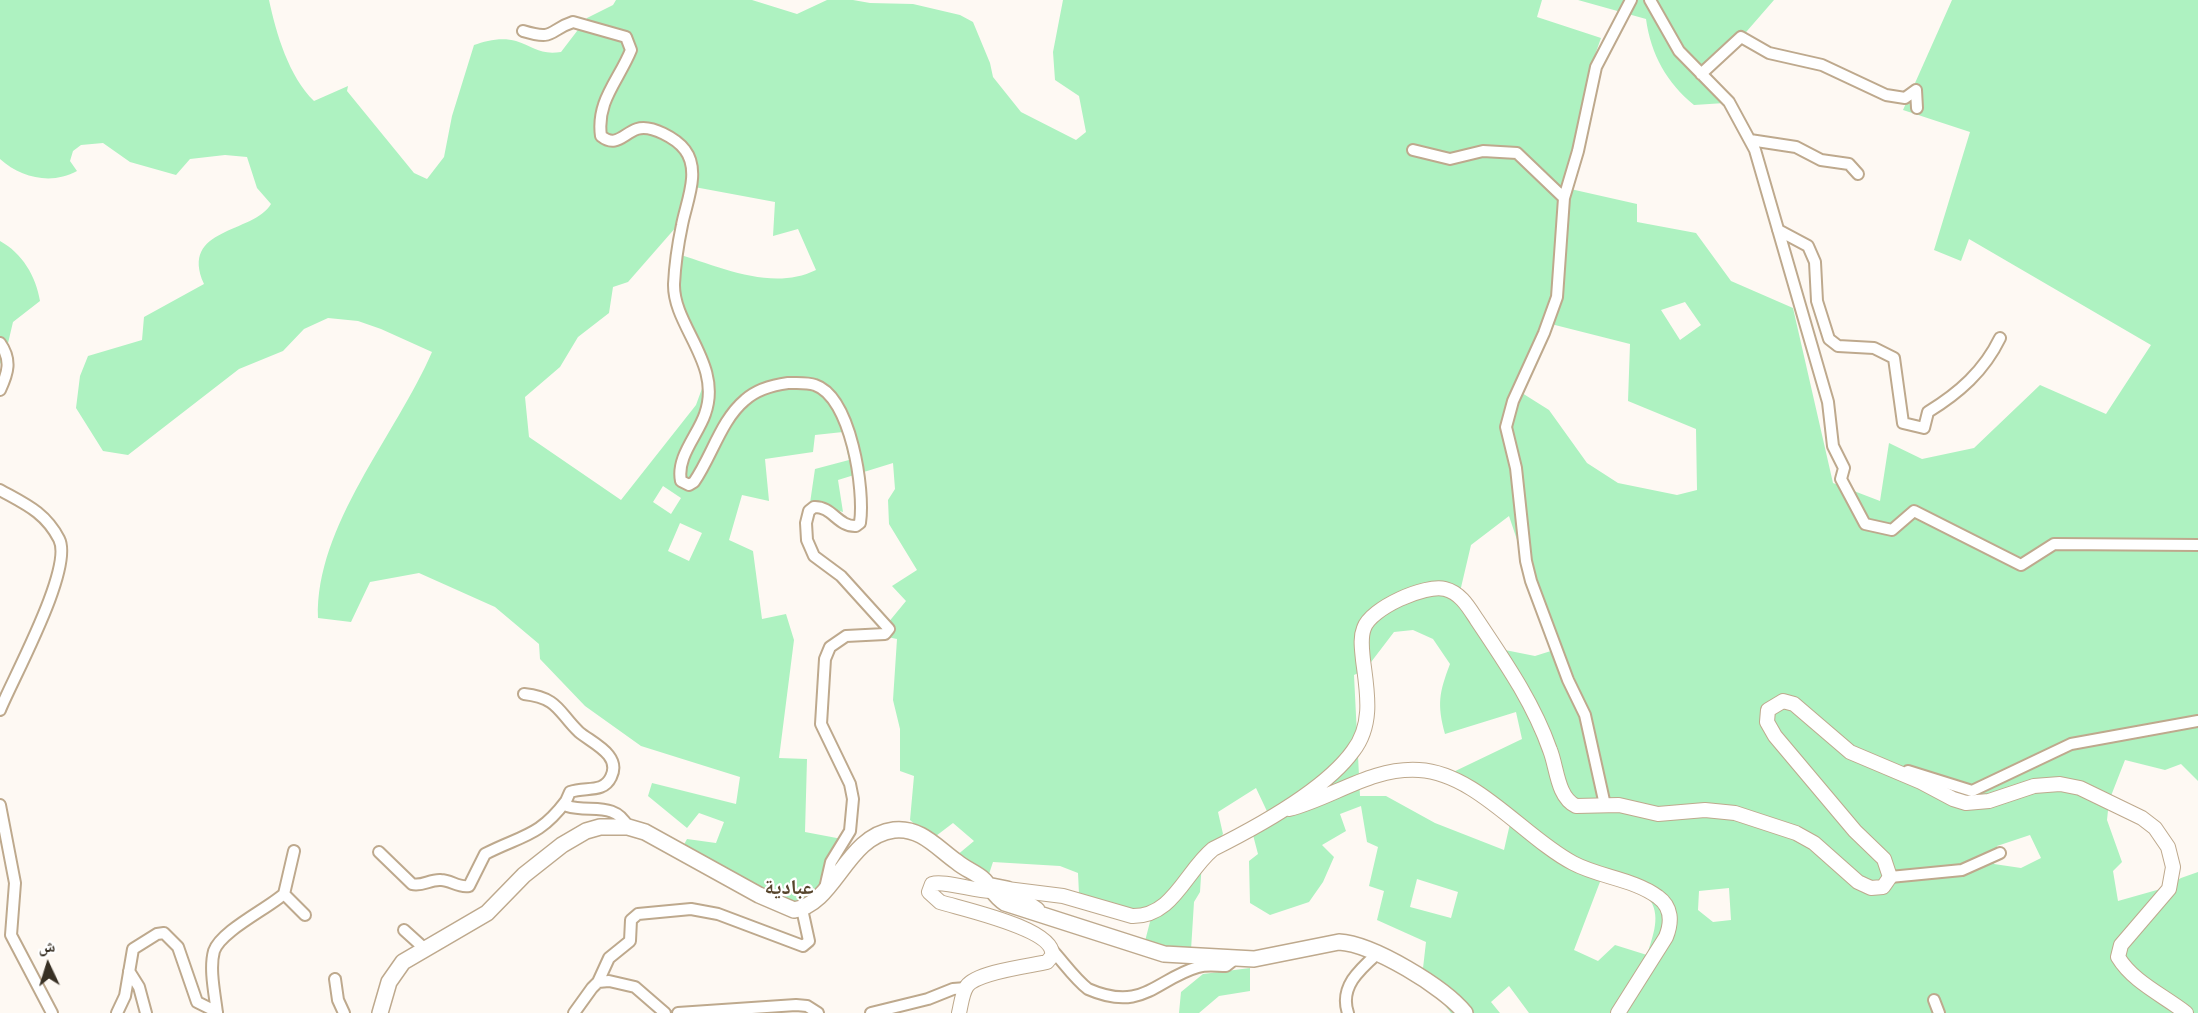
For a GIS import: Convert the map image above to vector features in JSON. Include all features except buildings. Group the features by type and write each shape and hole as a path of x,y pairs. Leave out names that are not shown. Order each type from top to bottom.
{"main road":[{"path":"380,1013 385,993 395,971 403,962 487,913 518,881 562,845 586,831 600,827 628,827 645,832 759,895 787,908 802,909 815,902 866,843 886,831 910,830 924,836 1005,903 1148,951 1235,959 1286,954 1339,942 1362,946 1442,991 1465,1013"},
{"path":"989,888 1007,890 1041,914"}],"street":[{"path":"1605,805 1585,715 1568,680 1531,582 1526,561 1517,479 1506,436 1508,415 1513,401 1557,297 1564,198 1578,151 1596,67 1630,0"},
{"path":"1650,0 1680,51 1729,102 1755,150 1828,402 1833,446 1844,468 1840,479 1865,524 1892,530 1914,511 2021,565 2054,544 2198,545"},
{"path":"523,31 545,36 554,34 573,22 626,37 631,51 608,93 600,128 601,136 608,141 617,141 638,128 645,128 677,142 689,159 691,189 682,225 674,286 680,308 704,366 708,398 706,413 683,460 681,481 689,485 694,482 730,417 744,400 781,384 817,385 833,398 853,446 861,504 860,523 856,526 846,526 825,508 814,507 806,518 807,540 814,556 841,576 887,625 888,632 846,636 830,647 825,659 821,724 850,784 854,799 850,831 831,862 825,889"},
{"path":"1701,74 1741,37 1769,53 1822,65 1886,95 1905,98 1916,90 1917,108"},
{"path":"1750,140 1796,147 1821,160 1849,164 1858,174"},
{"path":"1413,150 1450,159 1483,151 1517,153 1564,198"},
{"path":"1778,230 1808,246 1815,262 1817,301 1829,339 1838,346 1874,348 1894,358 1903,423 1924,428 1928,412 1957,394 1989,359 2000,339"},
{"path":"0,343 8,356 8,366 0,390"},
{"path":"0,490 34,507 59,539 62,555 61,565 32,644 0,710"},
{"path":"1007,890 1063,896 1132,916 1151,914 1168,903 1203,857 1279,812 1346,760 1360,740 1368,717 1362,637 1368,620 1380,609 1432,588 1445,589 1462,599 1521,686 1547,742 1565,798 1575,806 1619,805 1658,814 1705,810 1735,813 1796,833 1814,843 1858,882 1870,888 1883,887 1890,877 1962,870 2000,854"},
{"path":"379,852 412,884 418,886 439,879 460,887 469,886 484,854 538,830 550,822 570,792 596,789 605,784 612,776 613,766 610,756 580,732 554,704 536,696 524,694"},
{"path":"1890,877 1884,859 1856,831 1775,736 1767,722 1768,710 1783,701 1794,704 1850,752 1966,803 1989,801 2034,786 2060,783 2080,788 2142,818 2155,828 2168,847 2173,867 2169,889 2121,945 2118,957 2123,966 2148,987 2187,1013"},
{"path":"1897,772 1903,769 1972,791 2071,744 2198,721"},
{"path":"1279,812 1315,801 1379,774 1417,770 1435,772 1452,778 1514,819 1571,862 1658,897 1669,910 1671,926 1618,1013"},
{"path":"566,801 567,806 577,809 590,808 619,813 628,827"},
{"path":"0,804 15,883 11,924 14,944 52,1013"},
{"path":"217,1012 214,950 231,933 284,894 294,851"},
{"path":"989,888 966,889 938,882 932,884 929,892 940,902 1032,930 1048,941 1053,951 1086,987 1112,1002 1129,1005 1143,1003 1191,969 1203,966 1226,966 1235,959"},
{"path":"284,894 305,915"},
{"path":"574,1013 598,982 609,958 630,941 632,920 638,914 690,909 718,914 803,946 809,941 802,909"},
{"path":"0,920 12,912"},
{"path":"404,930 424,949"},
{"path":"117,1013 125,996 131,953 136,946 157,934 169,935 183,957 197,1002 217,1012"},
{"path":"871,1013 921,1001 953,989 966,988 982,977 1047,962 1053,951"},
{"path":"1348,1013 1345,1004 1347,990 1362,968 1378,953"},
{"path":"129,972 139,987 146,1013"},
{"path":"335,979 338,1000 344,1013"},
{"path":"598,982 620,982 635,987 664,1013"},
{"path":"958,1013 966,988"},
{"path":"1934,1000 1939,1013"},
{"path":"678,1013 796,1005 807,1006 818,1013"}],"green space":[{"path":"0,0 269,0 285,54 297,80 305,91 314,101 348,86 347,91 414,173 427,179 444,157 452,116 474,45 490,40 506,39 542,51 561,52 587,18 613,5 616,0 752,0 797,14 827,0 853,0 870,3 913,4 960,15 973,22 990,63 993,77 1021,112 1076,140 1086,132 1079,96 1055,80 1053,52 1063,0 1542,0 1537,17 1601,38 1589,72 1566,188 1637,204 1637,222 1696,233 1731,281 1793,308 1833,483 1880,501 1889,443 1922,459 1974,448 2040,385 2106,414 2151,345 1969,239 1961,261 1934,250 1970,132 1903,110 1952,0 2198,0 2198,781 2181,764 2165,770 2125,760 2109,801 2107,820 2122,862 2113,871 2118,901 2164,888 2181,878 2198,872 2198,1013 1529,1013 1509,986 1491,1002 1500,1013 1451,1013 1422,977 1426,942 1377,920 1384,891 1369,886 1378,847 1367,842 1361,806 1340,814 1346,831 1322,845 1334,857 1323,882 1309,902 1270,915 1250,903 1249,861 1258,854 1253,835 1273,824 1256,788 1218,812 1223,834 1202,861 1200,892 1194,902 1191,950 1144,945 1151,918 1079,894 1078,873 1060,866 993,862 986,883 950,861 974,841 953,823 932,839 910,820 914,776 900,771 900,729 893,700 897,639 878,635 906,601 892,586 917,570 889,524 888,500 895,489 893,463 838,480 843,512 810,503 815,469 849,460 843,432 815,435 813,452 765,459 769,501 742,495 729,540 753,551 762,619 786,614 794,640 779,758 807,759 805,832 842,839 820,879 818,889 799,907 680,852 687,839 716,843 724,822 699,813 687,828 648,796 652,783 736,804 740,777 641,746 585,706 540,659 539,644 495,607 419,573 370,582 351,622 318,618 321,584 329,549 343,515 432,352 358,321 328,318 304,329 283,351 239,369 128,455 103,451 76,408 80,376 88,356 142,340 144,317 204,284 199,265 201,252 209,242 262,214 271,204 257,188 247,157 225,155 190,159 176,175 130,162 103,143 81,145 73,151 70,161 77,171 57,178 27,175 8,166 0,159","holes":["689,186 775,202 773,236 798,229 816,270 799,276 763,278 727,270 674,253 679,306 704,383 696,405 621,500 529,437 525,397 560,367 578,337 609,313 613,287 628,282 684,218","1685,302 1701,325 1680,340 1661,310","1551,324 1630,344 1628,401 1696,429 1697,490 1677,495 1618,483 1587,463 1549,410 1522,393","663,486 681,498 671,514 653,502","1509,516 1554,650 1535,656 1500,649 1477,633 1459,596 1471,545","680,523 702,533 689,561 668,551","1413,630 1433,639 1450,664 1440,699 1445,734 1516,712 1522,739 1447,775 1463,792 1512,815 1504,850 1435,823 1386,796 1360,796 1354,675 1365,670 1394,632","2030,835 2041,858 2021,868 1994,864 1997,846","1603,874 1648,897 1655,911 1655,925 1647,955 1615,945 1598,961 1574,950","1417,879 1458,892 1451,918 1410,907","1729,888 1731,920 1713,922 1698,910 1699,891"]},
{"path":"1578,0 1774,0 1720,62 1706,71 1725,103 1694,105 1668,78 1656,56 1646,19"},
{"path":"0,241 15,252 27,266 40,301 13,322 5,356 0,364"},
{"path":"1250,968 1250,991 1219,996 1199,1013 1179,1013 1181,992 1203,974"}],"district":[{"name":"عبادية","path":"789,889"}]}
